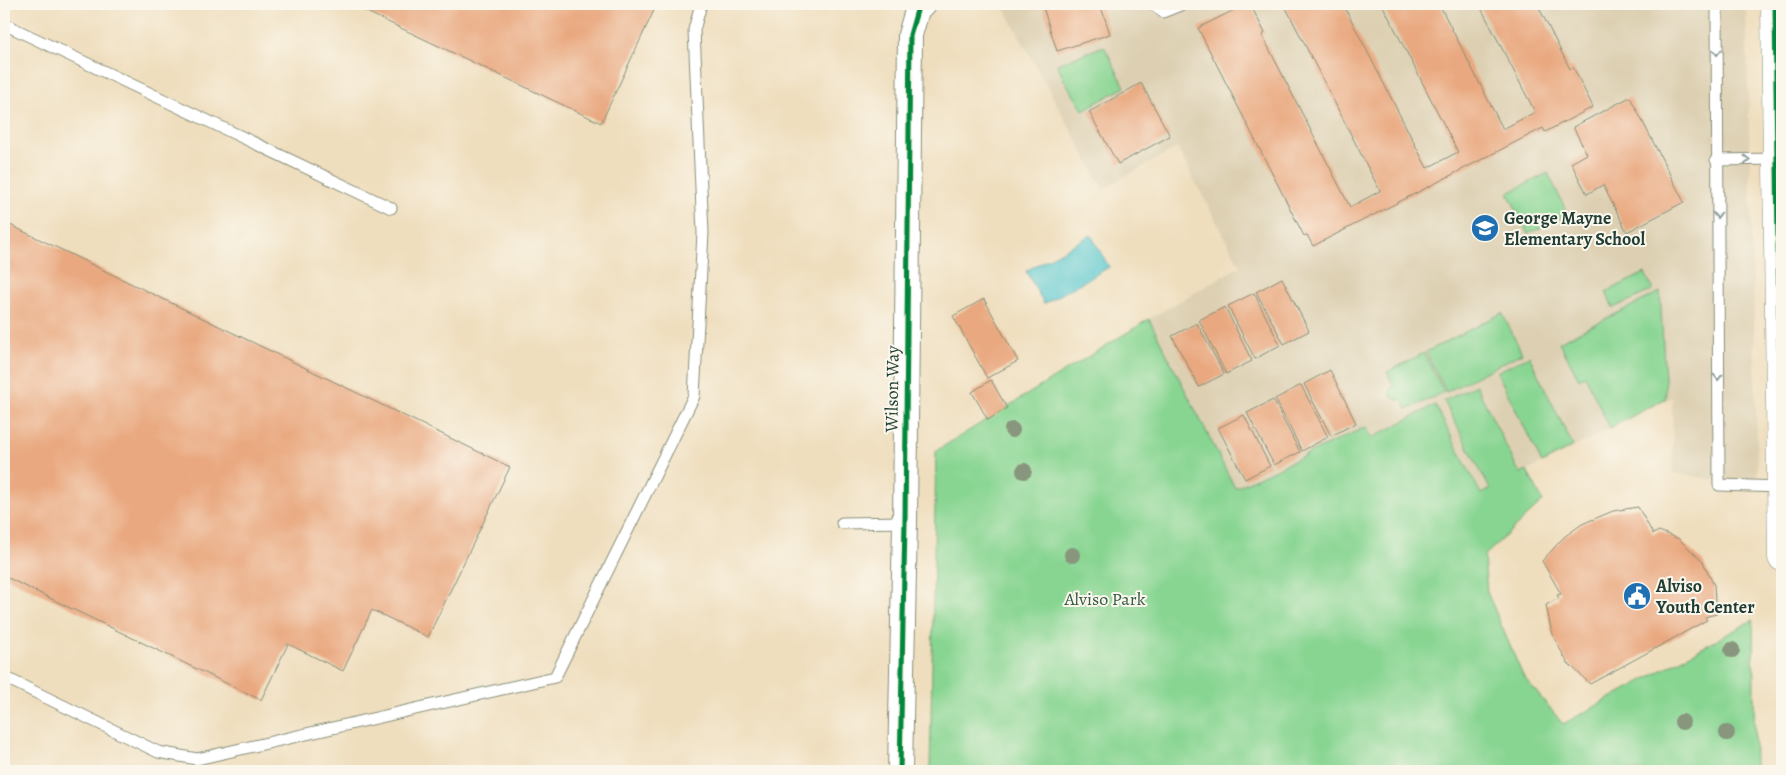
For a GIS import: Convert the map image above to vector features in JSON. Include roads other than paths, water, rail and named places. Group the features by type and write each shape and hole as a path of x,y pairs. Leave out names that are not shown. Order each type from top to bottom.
{"main road":[{"path":"1775,4 1781,228 1782,557"}],"street":[{"name":"Wilson Way","path":"900,771 905,522 910,35 921,6"}],"lane":[{"path":"4,677 158,752 197,759 555,676 694,396 703,233 694,30 701,4"},
{"path":"1153,4 1164,12 1183,4"},
{"path":"1717,4 1716,160 1719,485 1782,488"},
{"path":"4,24 391,208"},
{"path":"1716,160 1779,159"},
{"path":"842,523 905,522"}],"water":[{"path":"1091,235 1109,267 1044,304 1026,271"}],"place":[{"name":"George Mayne Elementary School","path":"1485,228"},
{"name":"Alviso Youth Center","path":"1637,596"}],"park label":[{"name":"Alviso Park","path":"1105,599"}]}
